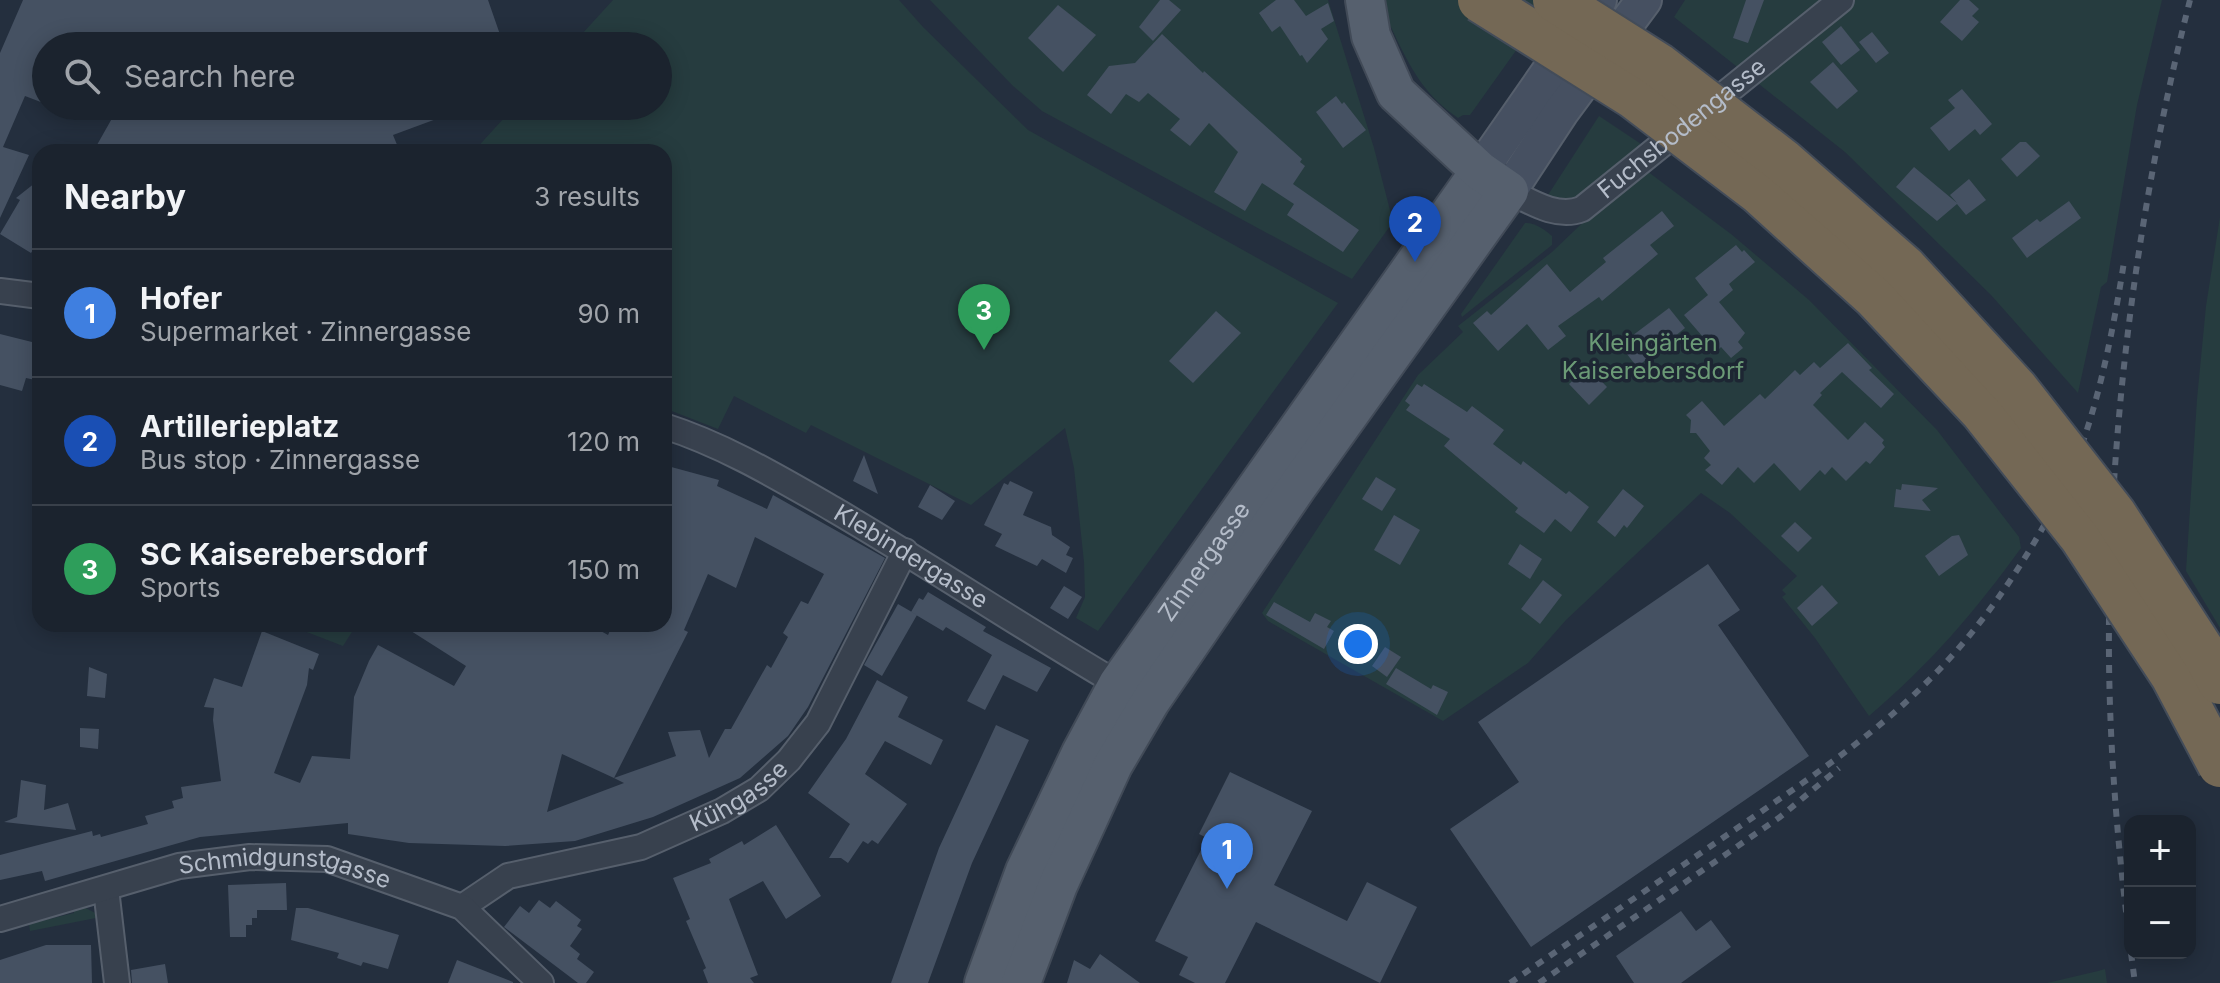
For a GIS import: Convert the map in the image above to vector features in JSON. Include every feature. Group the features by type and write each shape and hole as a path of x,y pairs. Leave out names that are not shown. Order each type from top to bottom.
{"highway":[{"path":"1480,0 1633,96 1759,192 1875,297 1983,412 2081,536 2173,676 2220,765"},
{"path":"1555,0 1671,74 1784,162 1904,267 2017,390 2114,514 2220,682"}],"main road":[{"path":"1365,0 1371,36 1396,93 1495,181"},
{"path":"1495,181 1599,0"},
{"path":"1495,181 1561,112 1644,0"},
{"name":"Zinnergasse","path":"984,983 1025,871 1081,753 1134,693 1495,181"},
{"name":"Zinnergasse","path":"1021,983 1058,885 1113,765 1134,693"}],"street":[{"name":"Fuchsbodengasse","path":"1495,181 1559,212 1582,209 1841,0"},
{"path":"0,291 32,295"},
{"name":"Klebindergasse","path":"672,429 692,435 779,478 905,551 1134,693"},
{"name":"Kühgasse","path":"462,907 508,876 641,847 722,811 759,789 789,760 818,723 905,551"},
{"name":"Schmidgunstgasse","path":"0,919 179,866 250,857 327,859 462,907 541,983"},
{"path":"106,889 117,983"}],"green space":[{"path":"613,0 899,0 1028,130 1338,303 1098,631 1076,618 1085,597 1084,562 1074,468 1065,428 971,505 811,425 806,433 734,396 718,429 672,411 672,144 480,144 502,120 672,120 672,32 584,32"},
{"path":"930,0 1328,0 1374,148 1393,222 1352,279 1042,111 1013,86"},
{"path":"1381,0 1552,0 1470,115 1458,118 1429,93 1415,74"},
{"path":"1685,0 2162,0 2137,105 2107,282 2101,287 2078,393 1991,295 1845,152 1674,17"},
{"path":"1599,116 1644,146 1612,176 1588,193 1561,199 1548,195"},
{"name":"Kleingärten Kaiserebersdorf","path":"1647,171 1731,234 1809,300 1937,430 2019,537 2021,548 1968,616 1932,657 1869,716 1815,638 1782,597 1786,594 1782,590 1797,576 1730,513 1701,493 1566,620 1528,663 1443,721 1268,621 1262,613 1418,375 1463,332 1458,326"},
{"path":"2220,217 2220,628 2186,571 2197,399 2206,306"},
{"path":"1525,223 1536,225 1552,236 1552,245 1462,317 1461,314"},
{"path":"307,632 352,632 343,646"},
{"path":"80,905 95,913 96,918 30,931 29,924 74,913 73,907"},
{"path":"2105,969 2107,983 2047,983 2098,971"}],"building":[{"path":"23,0 488,0 499,32 32,32 32,99 25,96 3,147 29,155 0,218 0,53"},
{"path":"1160,0 1169,0 1181,10 1153,41 1139,27"},
{"path":"1276,0 1294,0 1306,16 1328,3 1334,21 1321,29 1328,39 1307,63 1280,26 1272,32 1259,13"},
{"path":"1746,0 1764,0 1748,43 1733,38"},
{"path":"1960,0 1969,0 1979,9 1972,16 1979,22 1962,41 1940,22"},
{"path":"1058,5 1096,35 1063,72 1028,38"},
{"path":"1841,26 1860,50 1841,65 1822,42"},
{"path":"1872,32 1889,53 1876,63 1859,42"},
{"path":"1162,34 1302,159 1300,162 1305,166 1293,184 1359,230 1343,252 1287,215 1294,204 1262,183 1245,211 1214,192 1238,152 1209,123 1190,146 1170,130 1180,119 1148,93 1139,102 1126,94 1111,114 1087,95 1109,66 1135,63"},
{"path":"1833,62 1858,91 1837,109 1810,82"},
{"path":"1962,89 1992,124 1980,135 1975,129 1949,151 1930,128 1955,108 1948,100"},
{"path":"1336,96 1366,130 1343,148 1316,112"},
{"path":"111,120 434,120 393,135 397,144 98,144"},
{"path":"2020,142 2026,142 2040,156 2017,177 2001,159"},
{"path":"1914,167 1957,203 1950,195 1969,179 1986,200 1966,215 1957,204 1937,221 1896,187"},
{"path":"32,185 31,253 0,234 20,200 16,198"},
{"path":"2069,201 2081,218 2027,258 2012,238"},
{"path":"1662,211 1674,226 1650,245 1658,254 1602,301 1599,297 1558,326 1566,336 1548,350 1527,324 1498,351 1473,323 1487,311 1491,315 1547,264 1570,292 1606,262 1603,258"},
{"path":"1736,245 1755,262 1729,284 1733,290 1719,302 1745,333 1738,342 1743,348 1731,358 1721,347 1716,352 1684,315 1708,295 1695,278"},
{"path":"1669,308 1685,328 1637,367 1620,345"},
{"path":"1216,311 1241,333 1193,383 1169,361"},
{"path":"0,334 32,342 32,379 26,378 22,391 0,385"},
{"path":"1848,343 1872,368 1869,370 1894,394 1881,408 1842,372 1820,393 1822,395 1813,405 1848,440 1865,422 1884,440 1882,443 1885,447 1870,464 1866,461 1846,481 1832,467 1825,475 1820,470 1800,491 1774,463 1754,483 1738,467 1722,485 1705,470 1711,465 1704,458 1710,451 1696,433 1690,433 1691,420 1686,415 1702,401 1724,426 1760,394 1765,399 1795,370 1800,375 1814,362 1820,368"},
{"path":"1588,367 1607,387 1589,405 1569,384"},
{"path":"1417,384 1422,387 1424,384 1467,412 1472,406 1504,430 1493,444 1521,465 1523,461 1566,494 1569,491 1589,507 1571,532 1555,519 1544,533 1515,512 1518,508 1444,446 1450,439 1406,410 1410,405 1405,401"},
{"path":"864,455 878,494 853,481"},
{"path":"672,467 719,480 717,486 767,509 773,495 885,558 808,707 788,736 740,778 653,817 575,841 505,846 409,843 348,834 348,823 200,837 45,881 42,871 0,880 0,855 92,831 93,836 100,834 101,837 148,824 145,816 174,808 172,801 183,798 181,787 221,781 214,708 204,707 214,678 242,687 262,632 319,654 313,670 309,668 307,685 274,773 300,783 312,756 350,759 354,697 378,645 454,686 466,666 413,632 603,632 608,635 609,632 672,632","holes":["755,537 824,574 808,604 801,601 783,633 788,637 771,668 767,665 731,729 725,729 709,758 700,730 668,732 676,756 614,778 688,632 684,630 708,574 736,588","562,754 624,783 547,812"]},
{"path":"1376,477 1396,489 1382,511 1362,499"},
{"path":"1010,481 1033,492 1023,515 1051,527 1052,535 1070,547 1066,555 1073,558 1066,573 1042,559 1037,566 995,546 1002,534 984,525 1004,483 1008,485"},
{"path":"1902,484 1938,488 1922,500 1931,511 1894,507 1896,489 1901,490"},
{"path":"930,485 955,501 942,520 918,507"},
{"path":"1623,489 1644,506 1627,528 1624,525 1615,537 1597,522"},
{"path":"1394,515 1420,530 1400,565 1374,550"},
{"path":"1795,522 1812,538 1798,552 1781,536"},
{"path":"1959,535 1968,555 1939,576 1925,556 1952,536"},
{"path":"1520,544 1542,559 1530,579 1508,564"},
{"path":"1708,564 1740,610 1718,625 1809,756 1531,947 1450,829 1519,782 1478,722"},
{"path":"1543,580 1562,595 1540,624 1521,609"},
{"path":"1822,585 1838,603 1812,626 1797,608"},
{"path":"1064,586 1082,597 1068,619 1050,608"},
{"path":"928,592 986,627 983,631 1051,668 1037,692 1003,675 985,710 967,701 992,655 946,627 943,631 911,612 919,598 923,600"},
{"path":"1274,602 1310,622 1315,613 1331,621 1327,627 1334,631 1324,649 1266,615"},
{"path":"898,604 917,615 882,676 864,665"},
{"path":"1385,647 1401,657 1387,677 1372,666"},
{"path":"89,667 107,674 105,698 87,696"},
{"path":"1396,668 1431,689 1433,685 1448,692 1437,715 1386,684"},
{"path":"877,680 908,697 898,717 943,740 931,765 885,741 865,774 907,804 878,844 872,840 868,844 863,841 848,863 841,858 829,858 850,824 808,793 846,739"},
{"path":"996,725 1029,740 972,863 928,983 891,983 939,848"},
{"path":"80,728 99,729 98,749 80,747"},
{"path":"1230,772 1312,811 1274,885 1347,921 1367,882 1417,907 1380,983 1256,922 1225,983 1195,983 1179,975 1188,957 1155,941 1207,838 1199,834"},
{"path":"21,780 46,785 44,810 68,803 76,830 4,822 17,817"},
{"path":"776,825 821,896 786,919 763,881 729,899 758,975 750,978 754,983 708,983 703,970 706,968 686,921 690,919 673,878 711,863 709,859 742,841 744,845"},
{"path":"286,883 287,910 257,910 257,918 252,918 252,925 246,925 246,937 230,937 228,885"},
{"path":"539,900 550,908 556,901 581,920 577,926 582,929 570,946 580,954 577,959 594,972 586,983 578,983 504,927 520,906 529,913"},
{"path":"296,908 308,908 399,935 388,969 363,962 361,966 337,958 339,953 291,940"},
{"path":"1681,911 1696,931 1711,920 1731,947 1681,983 1634,983 1616,956"},
{"path":"46,945 91,945 92,983 0,983 0,960"},
{"path":"1100,954 1140,983 1067,983 1074,960 1090,969"},
{"path":"457,960 513,982 513,983 448,983"},
{"path":"165,964 168,983 132,983 131,970"}],"railway":[{"path":"2124,891 2111,731 2109,660 2113,495 2128,327 2140,244 2154,161 2190,0"},
{"path":"1510,983 1832,762 1905,703 1967,638 2019,567 2074,465 2101,378 2124,262"},
{"path":"1539,983 1780,817 1839,768"},
{"path":"2132,959 2135,983"}],"place":[{"name":"Artillerieplatz","path":"1415,262"},
{"name":"SC Kaiserebersdorf","path":"984,350"},
{"name":"Hofer","path":"1227,889"}]}
